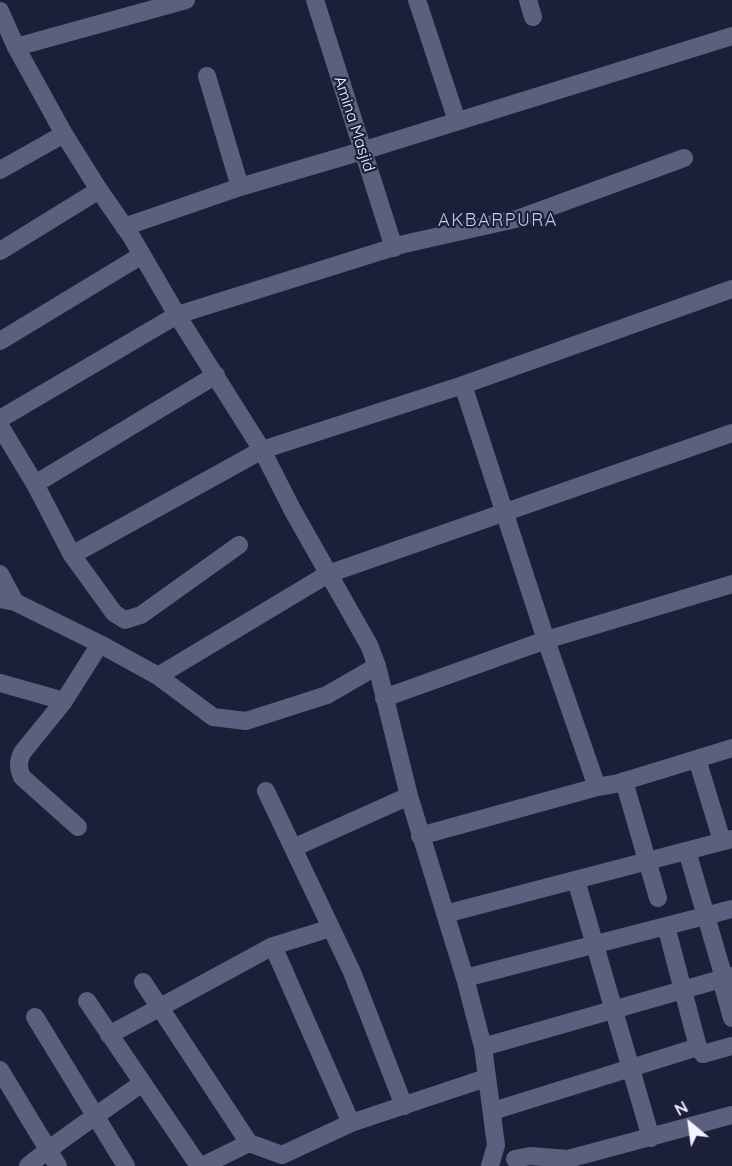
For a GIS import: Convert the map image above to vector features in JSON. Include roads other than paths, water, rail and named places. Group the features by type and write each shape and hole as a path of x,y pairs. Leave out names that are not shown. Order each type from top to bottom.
{"street":[{"name":"Amina Masjid","path":"315,0 394,248"},
{"path":"417,0 457,121"},
{"path":"16,47 180,1"},
{"path":"0,11 16,47 64,134 142,255 262,450 369,645 377,666 420,836 465,978 483,1047 496,1145 490,1166"},
{"path":"124,227 240,187 732,36"},
{"path":"207,76 240,187"},
{"path":"0,170 64,134"},
{"path":"0,419 177,315 394,248 520,218 684,158"},
{"path":"0,251 99,190"},
{"path":"0,341 142,255"},
{"path":"72,555 262,450 463,385 732,289"},
{"path":"35,484 216,375"},
{"path":"463,385 546,640 597,787"},
{"path":"0,426 35,484 72,555 114,613 125,620 141,615 239,545"},
{"path":"158,676 328,574 732,433"},
{"path":"0,574 8,600 100,644 158,676 213,717 246,722 327,695 377,666"},
{"path":"384,698 546,640 732,584"},
{"path":"78,827 22,777 18,769 18,762 22,753 64,701 100,644"},
{"path":"0,683 64,701"},
{"path":"420,836 624,781 732,748"},
{"path":"445,914 647,861 728,843 697,759"},
{"path":"624,781 658,898"},
{"path":"266,791 352,972 404,1106"},
{"path":"293,848 409,796"},
{"path":"687,851 726,977 732,1018"},
{"path":"576,880 651,1138"},
{"path":"465,978 732,909"},
{"path":"666,926 698,1047 703,1054 732,1046"},
{"path":"109,1035 273,946 331,927"},
{"path":"273,946 351,1123"},
{"path":"483,1047 726,977"},
{"path":"143,982 249,1143 282,1155 351,1123 486,1078"},
{"path":"87,1001 200,1166 249,1143"},
{"path":"35,1017 126,1166"},
{"path":"493,1110 698,1047"},
{"path":"0,1070 58,1166"},
{"path":"28,1166 48,1149 96,1118 142,1083"},
{"path":"496,1145 517,1163 530,1156 567,1159 732,1115"}],"district":[{"name":"AKBARPURA","path":"498,221"}]}
